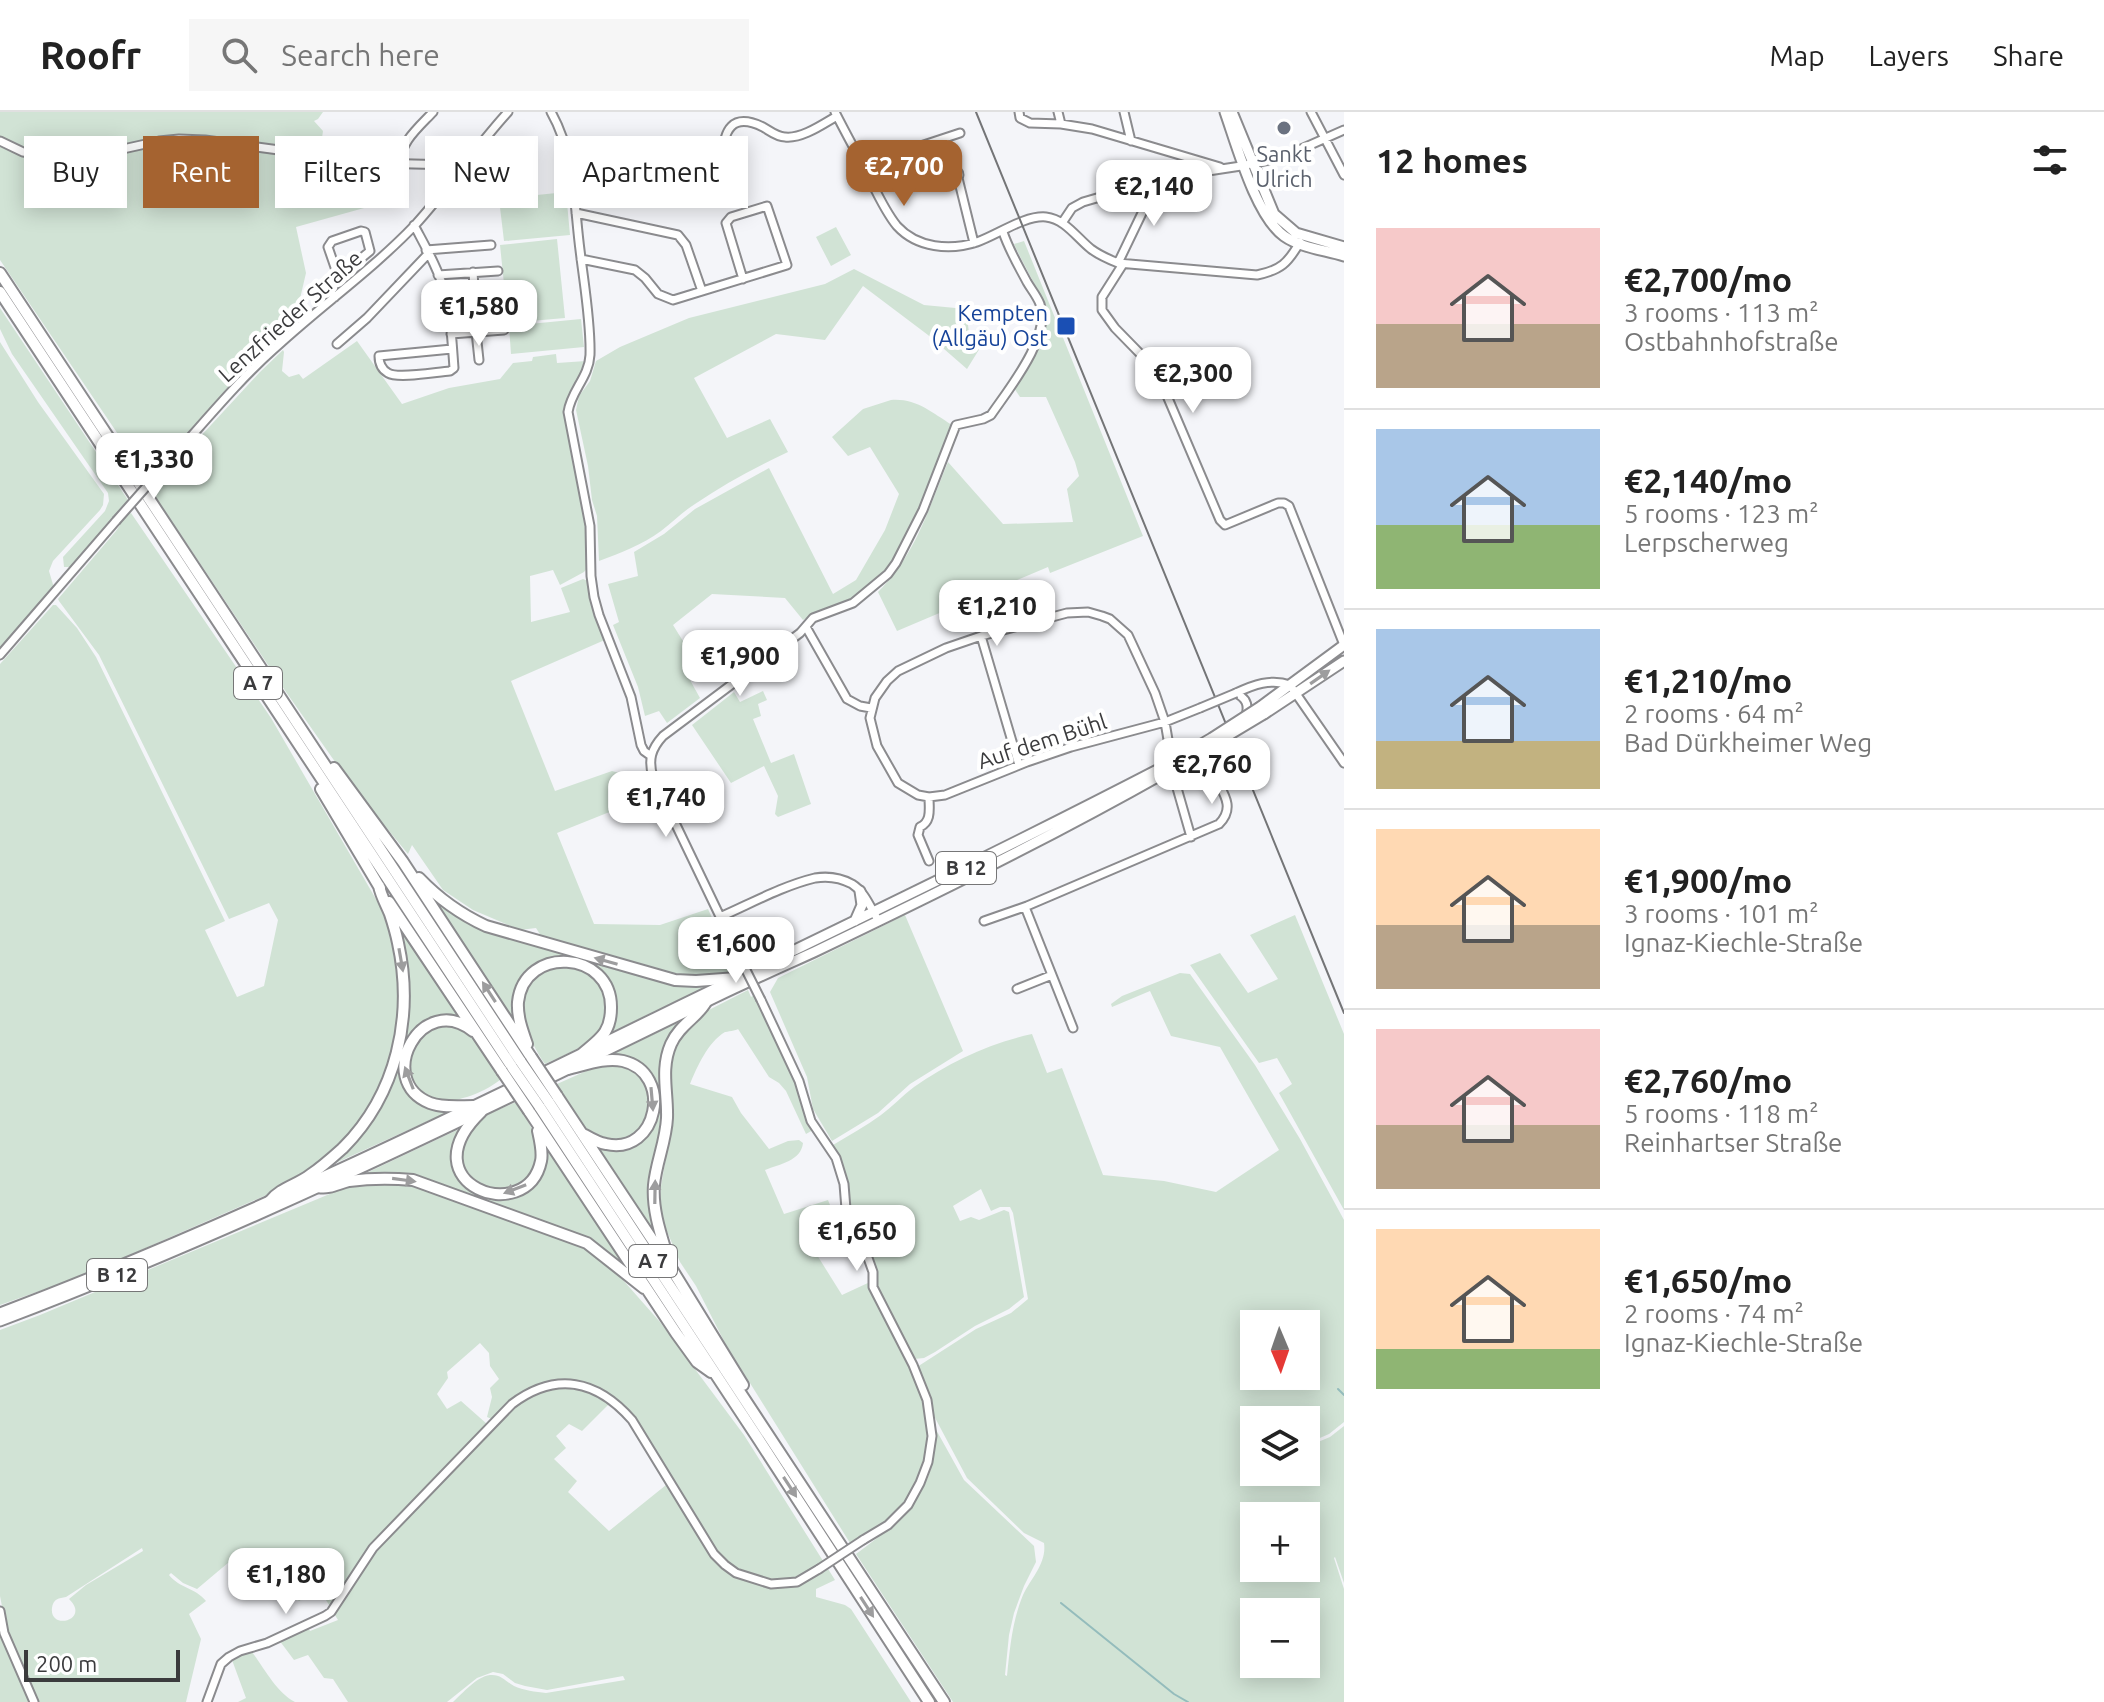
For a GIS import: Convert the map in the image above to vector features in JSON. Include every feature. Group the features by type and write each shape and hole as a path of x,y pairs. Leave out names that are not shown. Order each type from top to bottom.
{"highway":[{"name":"A 7","path":"0,273 319,757 929,1702"},
{"name":"A 7","path":"0,292 305,754 517,1064"},
{"path":"305,754 314,777 379,886 481,1041"},
{"path":"319,757 331,765 403,862 517,1064 543,1104 581,1133 602,1144 632,1141 649,1126 655,1108 654,1096 646,1076 637,1067 624,1061 610,1060 568,1069"},
{"path":"403,862 438,897 486,926 675,980 737,978"},
{"path":"270,1201 275,1194 308,1177 346,1145 376,1104 395,1061 404,1020 404,972 398,940 379,886"},
{"path":"517,1064 518,1010 522,988 538,969 548,963 579,963 590,968 607,988 611,1001 609,1023 604,1034 583,1053"},
{"path":"671,1268 654,1203 654,1185 667,1119 666,1060 679,1029 706,1002"},
{"path":"517,1064 481,1041 466,1026 443,1021 429,1025 409,1043 404,1069 412,1088 430,1103 477,1109 461,1134 456,1155 463,1176 482,1192 507,1194 520,1190 537,1173 542,1160 537,1125 543,1104"},
{"name":"A 7","path":"543,1104 759,1419 944,1702"},
{"name":"A 7","path":"537,1125 644,1288 697,1362 716,1375"},
{"path":"581,1133 716,1339 754,1404 759,1419"},
{"name":"A 7","path":"318,1187 390,1178 413,1180 587,1243 644,1288"}],"main road":[{"path":"1225,112 1274,214 1301,240 1344,256"},
{"path":"1232,112 1249,165"},
{"path":"1301,240 1344,247"},
{"name":"B 12","path":"1293,689 1344,645"},
{"name":"B 12","path":"0,1313 137,1259 568,1069 812,952 965,869 1058,826 1165,770 1293,689 1344,661"},
{"name":"B 12","path":"1213,741 1246,715 1262,710"},
{"path":"855,921 862,905 860,891"},
{"name":"B 12","path":"0,1321 157,1259 318,1187 737,978 855,921 875,916"}],"street":[{"path":"409,140 433,112"},
{"name":"Lenzfrieder Straße","path":"489,136 508,112"},
{"path":"551,112 566,145 590,356 586,374 569,405 569,426 590,526 594,597 631,697 641,745 651,756"},
{"path":"1019,112 1023,121 1092,129 1225,169"},
{"path":"1058,112 1061,124"},
{"path":"1124,112 1131,141"},
{"path":"1311,112 1344,175"},
{"path":"724,136 728,128 742,122 752,123 782,137 793,137 836,114 878,195 898,226 911,237 938,247 974,243 1031,218 1047,217 1062,223 1092,250 1120,263 1257,275 1280,268 1301,240"},
{"path":"1062,223 1077,204 1169,177 1283,157 1344,130"},
{"path":"863,165 960,133"},
{"path":"0,141 23,152 65,159 179,139 275,151"},
{"path":"958,178 974,243"},
{"path":"1142,184 1143,211 1102,297 1102,310 1156,370 1220,520 1225,525 1278,503 1289,506 1344,645"},
{"path":"581,259 635,270 654,291 673,300 743,279 787,265 767,206 731,217 726,223 743,279"},
{"name":"Lenzfrieder Straße","path":"0,655 255,366 357,280 429,208"},
{"path":"576,213 678,235 686,245 702,291"},
{"path":"414,225 438,275 446,300 451,334 454,368 450,371 391,375 381,367 379,356 452,349"},
{"path":"335,297 329,291 330,285 370,251 365,232 332,241 328,247 338,276"},
{"path":"207,1702 221,1664 229,1657 267,1643 331,1612 373,1548 512,1404 547,1385 570,1383 585,1386 609,1397 622,1408 714,1554 736,1573 771,1584 804,1579 888,1525 908,1505 920,1483 928,1462 932,1436 927,1400 913,1365 873,1287 873,1272 846,1209 844,1184 836,1158 811,1121 799,1081 653,777 650,765 653,749 663,736 800,633 813,618 853,603 888,574 896,563 923,510 956,425 991,415 1032,352 1042,322 1040,304 1010,252 1003,232"},
{"path":"337,344 367,318 427,252 491,245"},
{"path":"438,275 498,271"},
{"path":"473,272 475,302"},
{"path":"451,334 504,330"},
{"path":"476,332 479,360"},
{"path":"929,861 918,831 929,820 929,797 898,783 872,733 871,708 881,688 898,671 946,648 1067,613 1088,612 1110,619 1128,635 1165,722 1175,781 1191,837"},
{"path":"806,627 847,699 871,708"},
{"path":"981,636 1019,765"},
{"name":"Auf dem Bühl","path":"929,797 945,795 1087,742 1165,722 1259,683 1284,682 1293,689"},
{"path":"1293,689 1344,763"},
{"path":"1236,693 1243,696 1247,703 1246,715"},
{"path":"984,921 1025,907 1219,824 1228,811 1224,792 1211,768 1213,741"},
{"path":"1177,762 1211,768"},
{"path":"720,917 816,878 839,879 854,885 865,896 875,916"},
{"path":"1025,907 1073,1028"},
{"path":"1017,989 1052,975"},
{"path":"0,1611 4,1633 34,1702"}],"green space":[{"path":"0,112 323,112 314,121 323,131 322,136 275,136 275,146 259,144 259,136 143,136 143,141 127,144 127,136 24,136 24,149 0,138"},
{"path":"0,145 24,154 24,208 127,208 127,151 143,148 143,208 259,208 259,151 275,153 275,208 364,208 296,227 306,273 299,303 306,315 250,362 147,477 0,260"},
{"path":"554,193 554,208 567,208 570,235 504,241 500,208 538,208 538,195"},
{"path":"836,227 851,255 831,266 816,237"},
{"path":"557,239 565,318 508,323 500,245"},
{"path":"1024,241 1143,536 1050,573 1048,567 897,631 878,592 912,547 948,462 1003,524 1073,522 1067,489 1079,476 1075,462 1046,397 1020,397 1014,388 1037,349 1046,317 1038,291 1014,244"},
{"path":"854,269 924,305 966,309 970,341 980,348 967,369 863,286 825,340 776,334 694,378 727,438 770,419 788,452 717,490 646,540 599,561 597,516 576,410 579,396 590,381 596,361 620,347 689,318 825,284"},
{"path":"0,308 128,500 71,567 64,567 63,557 105,511 108,493 12,354 0,329"},
{"path":"581,319 584,347 511,354 509,326"},
{"path":"357,341 402,404 449,388 500,379 513,363 532,361 533,357 556,354 557,363 586,361 564,412 587,526 588,567 560,585 553,570 530,576 531,622 570,612 561,588 583,579 588,581 607,639 511,681 555,791 612,771 644,780 655,801 617,809 557,833 594,924 660,925 708,909 729,955 740,969 706,975 673,973 541,936 536,928 520,930 473,910 443,890 412,845 408,854 352,786 151,490 283,350 282,371 289,377 299,374 303,379"},
{"path":"0,342 38,402 104,494 100,510 53,561 49,571 54,588 0,649"},
{"path":"891,400 916,404 952,425 921,510 894,562 862,595 803,620 785,598 712,594 673,625 691,654 685,671 700,698 667,723 659,711 645,716 638,687 613,625 619,622 608,584 638,576 634,552 664,534 695,509 769,468 833,594 856,580 885,530 899,494 870,447 848,456 832,437 863,409"},
{"path":"131,513 271,718 384,913 400,973 398,1034 384,1079 360,1123 342,1143 305,1174 271,1193 82,1276 0,1305 0,664 53,605 77,628 96,657 225,921 205,930 237,997 264,986 278,920 269,903 229,919 99,655 58,599 126,515"},
{"path":"763,691 767,700 758,704 761,716 753,719 771,763 794,754 811,804 778,817 775,814 778,796 764,766 731,783 692,725 734,692 740,702"},
{"path":"429,894 470,924 568,954 533,966 520,981 514,1008 516,1028"},
{"path":"393,912 463,1020 438,1018 419,1026 407,1040 401,1058 402,1077 410,1094 426,1107 450,1111 327,1167 349,1147 402,1047 408,1002"},
{"path":"905,915 963,1051 910,1084 878,1113 832,1141 813,1109 807,1077 770,992 778,978"},
{"path":"1295,915 1344,1034 1344,1210 1279,1093 1292,1084 1277,1058 1259,1063 1190,965 1220,953 1248,993 1278,979 1250,935"},
{"path":"584,960 674,985 709,985 608,1034 611,1000 608,982"},
{"path":"564,965 593,977 605,998 606,1014 601,1029 591,1040 545,1064 524,1018 524,993 529,982 539,973"},
{"path":"1180,973 1190,974 1255,1065 1344,1220 1344,1422 1320,1438 1320,1406 1240,1406 1240,1486 1320,1486 1320,1441 1344,1426 1344,1583 1334,1558 1344,1589 1344,1702 953,1702 856,1554 902,1516 924,1486 931,1469 934,1426 964,1480 1034,1546 1036,1562 1014,1613 1009,1635 1007,1676 1016,1615 1023,1595 1041,1564 1044,1543 1024,1533 967,1478 933,1414 917,1367 976,1329 1011,1313 1028,1299 1013,1213 1010,1207 991,1211 981,1189 953,1206 960,1221 971,1217 979,1220 1004,1210 1009,1212 1024,1297 935,1352 914,1359 876,1285 849,1208 847,1183 833,1145 885,1112 941,1069 985,1048 1032,1034 1047,1073 1062,1068 1103,1175 1164,1181 1216,1192 1279,1150 1220,1047 1171,1036 1150,991 1112,1007 1111,1004 1122,996"},
{"path":"748,990 751,997 754,995 797,1081 813,1130 806,1134 786,1091 769,1077 738,1029 725,1032 713,1042 690,1084 732,1097 769,1149 788,1141 799,1140 803,1143 794,1158 765,1170 784,1214 828,1200 839,1228 812,1247 842,1295 870,1282 910,1367 928,1418 924,1462 905,1503 884,1522 850,1543 725,1343 680,1262 663,1222 661,1186 670,1134 668,1081 676,1045 684,1031 703,1013"},
{"path":"681,1021 665,1042 661,1058 664,1106 653,1224 657,1239 593,1145 612,1149 629,1146 646,1133 657,1114 657,1092 653,1082 609,1056"},
{"path":"442,1025 463,1030 471,1036 500,1080 476,1094 449,1102 438,1102 421,1093 411,1076 413,1046 421,1036"},
{"path":"610,1065 626,1068 638,1076 649,1095 649,1112 645,1123 631,1136 616,1140 601,1139 587,1131 557,1084 593,1068"},
{"path":"516,1102 536,1141 534,1167 514,1187 505,1190 484,1188 467,1176 463,1167 465,1139 481,1119"},
{"path":"459,1129 453,1152 456,1171 466,1185 480,1195 497,1199 514,1197 530,1189 541,1174 544,1143 632,1274 614,1257 588,1240 452,1189 360,1176"},
{"path":"390,1184 413,1187 584,1247 608,1263 660,1322 744,1435 835,1580 816,1589 816,1597 851,1609 911,1702 453,1702 475,1682 490,1675 514,1686 546,1693 625,1680 623,1676 547,1690 515,1683 503,1674 493,1672 477,1678 447,1702 348,1702 333,1679 324,1678 308,1655 294,1660 279,1640 338,1620 333,1612 366,1560 514,1406 539,1392 574,1388 611,1402 582,1431 569,1424 556,1436 566,1448 554,1459 577,1481 568,1492 609,1531 666,1485 713,1556 717,1552 635,1419 611,1397 583,1383 553,1381 522,1394 494,1420 487,1417 492,1397 490,1388 499,1379 490,1366 489,1353 480,1343 447,1372 448,1378 437,1394 447,1409 461,1401 487,1427 385,1533 331,1608 319,1589 299,1601 277,1578 268,1584 241,1552 197,1589 171,1573 169,1575 173,1579 206,1601 189,1614 201,1639 186,1702 37,1702 7,1632 0,1596 0,1330 344,1188","holes":["142,1548 143,1551 86,1585 69,1599 75,1612 68,1620 62,1621 53,1615 52,1608 57,1600"]},
{"path":"0,1625 31,1702 0,1702"},
{"path":"252,1652 277,1686 295,1702 238,1702 246,1698 232,1660"}],"waterway":[{"path":"1338,1389 1344,1395"},
{"path":"1061,1603 1188,1702"}],"railway":[{"path":"976,112 1344,1013"}],"place":[{"name":"Sankt Ulrich","path":"1284,128"},
{"name":"Kempten (Allgäu) Ost","path":"1066,326"}]}
